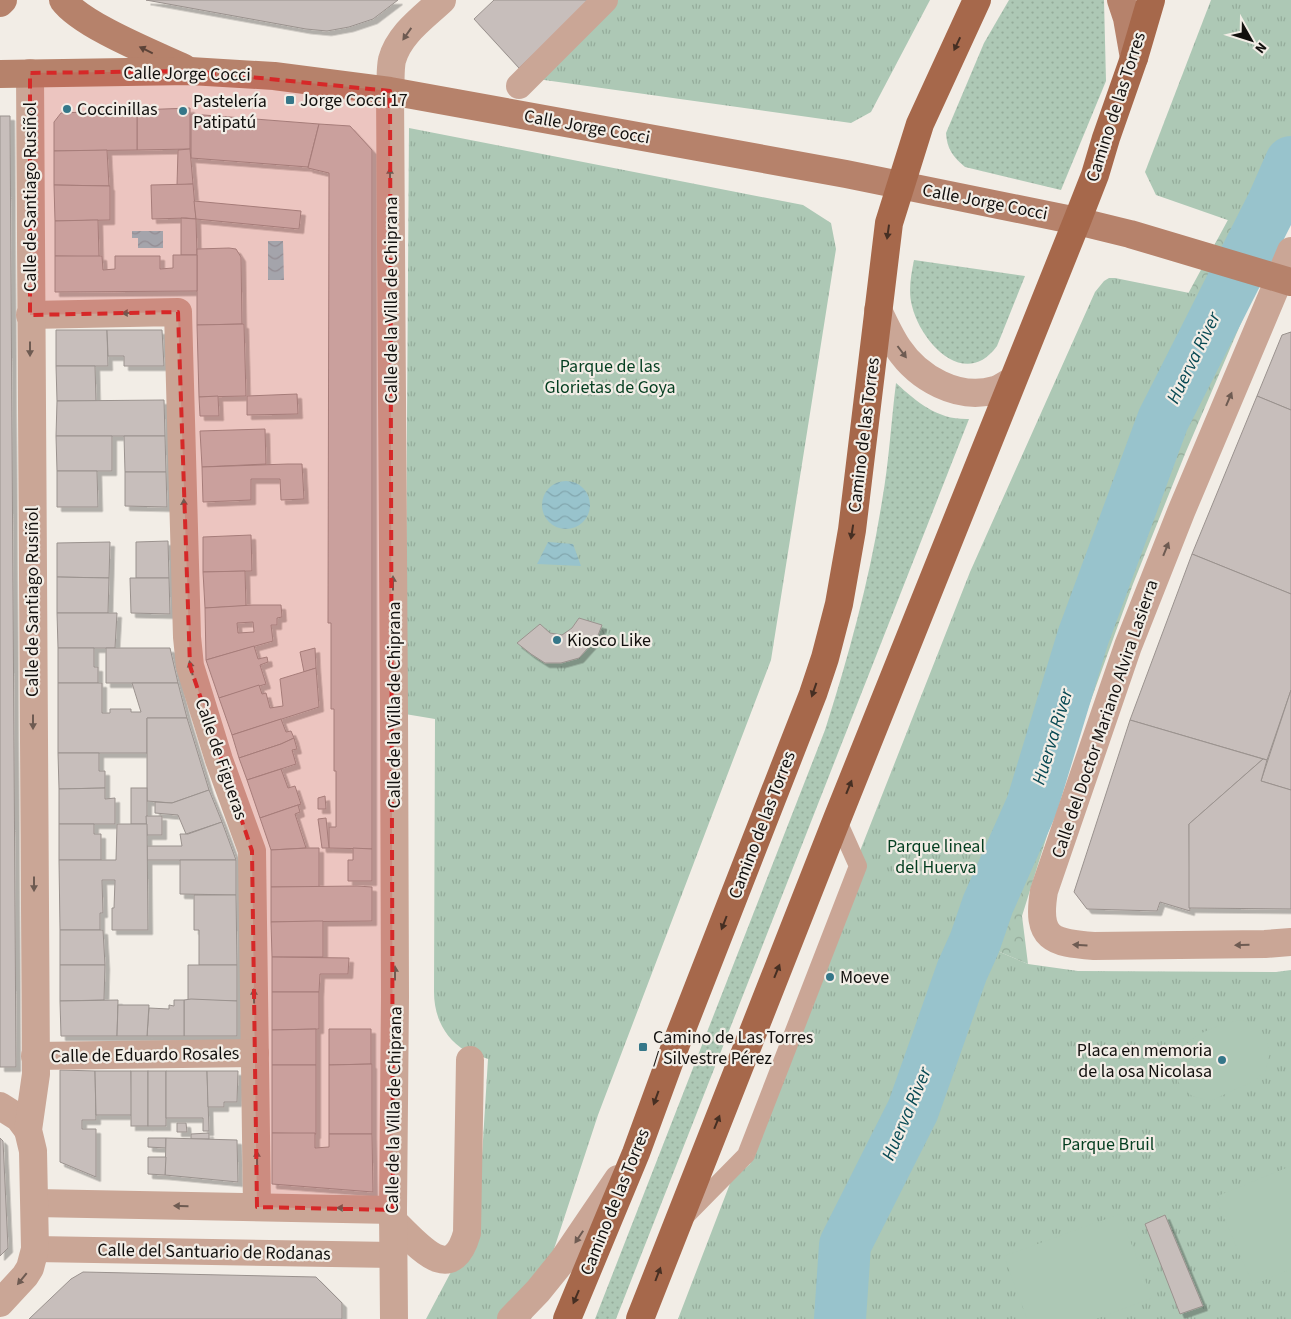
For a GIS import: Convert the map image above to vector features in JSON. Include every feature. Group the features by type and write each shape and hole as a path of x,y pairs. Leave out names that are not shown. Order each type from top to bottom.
{"main road":[{"path":"63,0 73,11 90,21 190,71"},
{"name":"Camino de las Torres","path":"567,1319 636,1153 813,694 825,658 838,604 852,530 889,223 920,124 977,0"},
{"path":"1121,0 1127,18 1134,58"},
{"name":"Camino de las Torres","path":"640,1319 837,819 1095,175 1151,0"},
{"name":"Calle Jorge Cocci","path":"0,74 190,71 274,76 390,91 900,185 1077,220 1130,234 1277,279"}],"street":[{"name":"Calle de la Villa de Chiprana","path":"394,1319 395,997 390,91 392,60 399,46 411,28 442,0"},
{"path":"519,86 605,0"},
{"name":"Calle de Santiago Rusiñol","path":"28,1130 36,1074 30,73"},
{"name":"Calle del Doctor Mariano Alvira Lasierra","path":"1291,251 1277,279 1128,646 1044,891 1041,918 1050,936 1058,942 1069,944 1094,946 1291,942"},
{"name":"Camino de las Torres","path":"878,310 898,348 908,361 938,384 955,390 979,392 997,389 1012,381"},
{"name":"Calle de Figueras","path":"30,315 178,312 187,637 190,666 219,760 252,851 257,1207"},
{"name":"Calle de Eduardo Rosales","path":"36,1056 255,1053"},
{"path":"35,1203 257,1207 393,1215 434,1258 446,1261 456,1256 463,1246 467,1233 470,1060"},
{"path":"0,1106 19,1118 28,1130 33,1150 36,1249 30,1268 25,1276 0,1303"},
{"path":"511,1319 538,1291 563,1260 636,1153"},
{"name":"Calle del Santuario de Rodanas","path":"36,1249 393,1255"}],"lane":[{"path":"675,1228 746,1155 858,866 837,819"}],"highlighted area":[{"path":"190,71 390,91 393,1210 257,1207 252,851 190,666 178,312 30,315 30,73"}],"green space":[{"path":"615,0 930,0 871,112 851,123 530,78"},
{"path":"1009,0 1104,0 1106,81 1061,190 965,167 957,160 949,148 946,133 984,43"},
{"path":"1211,0 1291,0 1291,161 1259,231 1156,195 1145,172"},
{"path":"1291,67 1291,189 1269,234 1244,307 1247,309 1185,454 1133,584 1079,733 1022,916 1028,964 946,929 1169,329 1243,192"},
{"name":"Parque de las Glorietas de Goya","path":"409,128 803,205 831,223 836,249 771,660 598,1115 531,1319 426,1319 478,1221 488,1059 471,1054 458,1046 446,1033 436,1010 434,1001 435,719 405,714"},
{"path":"914,260 1025,276 997,346 985,358 971,364 958,362 934,347 917,320 912,306 910,283"},
{"path":"1109,278 1224,300 1163,420 1083,637 995,910 981,944 1028,964 1078,971 1276,972 1291,970 1291,1319 678,1319 731,1181 750,1164 863,869 860,851 970,572 1095,292"},
{"path":"896,383 929,409 948,417 969,419 616,1319 595,1319 825,730 865,588 877,530 888,457"},
{"path":"1240,1020 1255,1024 1266,1037 1270,1053 1265,1072 1252,1082 1210,1101 1192,1096 1180,1086 1174,1068 1180,1052 1186,1044 1200,1034"},
{"path":"1291,1166 1291,1269 1253,1285 1215,1197"},
{"path":"1120,1214 1152,1298 1096,1319 1027,1319 1004,1256"}],"water":[{"path":"132,231 163,231 163,248 138,248 138,238 132,238"},
{"path":"268,241 283,241 284,280 268,280"},
{"path":"561,481 571,481 583,488 590,500 590,510 583,522 571,529 561,529 553,525 546,518 542,510 542,500 546,492 553,485"},
{"path":"548,542 573,544 581,566 537,564"}],"building":[{"path":"146,0 398,0 373,19 349,27 327,31 306,29"},
{"path":"494,0 592,0 519,68 474,19"},
{"path":"190,108 190,149 137,150 137,110"},
{"path":"137,110 137,150 54,151 54,122 61,113"},
{"path":"191,114 319,124 308,167 191,158"},
{"path":"0,116 10,116 16,1067 0,1067"},
{"path":"319,124 350,126 372,150 372,849 329,848 329,827 336,827 336,771 334,771 334,709 331,709 331,623 328,623 329,173 308,168"},
{"path":"190,149 193,184 177,185 178,150"},
{"path":"107,150 109,186 54,185 54,151"},
{"path":"193,184 196,219 152,219 151,185"},
{"path":"54,185 110,186 110,220 55,221"},
{"path":"194,201 301,211 299,229 196,219"},
{"path":"181,218 196,219 197,255 181,255"},
{"path":"98,220 99,257 55,256 55,221"},
{"path":"197,249 236,249 241,257 242,324 197,325"},
{"path":"173,255 197,255 197,291 55,292 55,256 102,256 103,270 115,269 115,256 160,256 160,269 173,268"},
{"path":"244,324 246,396 199,397 197,325"},
{"path":"56,330 107,330 108,366 56,366"},
{"path":"107,330 162,330 164,366 124,366 124,356 108,356"},
{"path":"1291,332 1291,410 1257,396 1282,335"},
{"path":"56,366 95,366 96,401 57,401"},
{"path":"297,394 298,414 247,415 247,396"},
{"path":"218,396 219,416 200,416 199,397"},
{"path":"1257,396 1291,410 1291,594 1192,554"},
{"path":"164,400 165,436 56,436 57,401"},
{"path":"265,429 266,464 202,467 200,431"},
{"path":"56,436 112,436 112,471 57,471"},
{"path":"124,436 165,436 166,472 125,472"},
{"path":"302,464 304,499 281,500 280,479 251,479 251,500 203,502 202,467"},
{"path":"57,471 97,471 98,507 57,507"},
{"path":"125,472 166,472 167,507 125,506"},
{"path":"251,535 252,571 203,572 203,537"},
{"path":"168,541 169,578 136,578 136,542"},
{"path":"110,542 109,578 57,577 57,543"},
{"path":"1192,554 1291,594 1291,690 1267,760 1130,720"},
{"path":"245,571 246,606 205,608 203,572"},
{"path":"57,577 109,578 108,613 57,613"},
{"path":"130,578 169,578 170,614 131,613"},
{"path":"281,605 282,617 277,618 277,625 271,625 273,641 206,660 205,608","holes":["253,622 254,632 238,633 237,623"]},
{"path":"57,613 117,613 115,648 58,648"},
{"name":"Kiosco Like","path":"579,618 602,625 597,638 579,658 561,663 545,663 517,643 540,624 550,633 562,635 572,628"},
{"path":"254,646 258,659 267,657 268,662 260,665 266,684 219,698 206,660"},
{"path":"58,648 94,648 94,667 98,667 98,683 58,683"},
{"path":"106,648 170,648 178,683 106,683"},
{"path":"315,648 316,668 304,672 300,652"},
{"path":"316,668 319,707 232,735 219,698 259,685 262,694 266,693 270,708 283,706 280,679"},
{"path":"58,683 102,683 102,713 110,713 110,709 131,709 131,712 141,712 132,683 178,683 187,718 147,718 147,753 58,753"},
{"path":"1291,690 1291,790 1261,781"},
{"path":"147,718 187,718 209,790 172,803 147,801"},
{"path":"281,719 286,732 291,731 294,738 239,758 232,735"},
{"path":"1130,720 1263,759 1189,824 1190,911 1160,902 1157,911 1087,909 1074,892"},
{"path":"294,738 297,749 292,750 296,764 247,780 239,758"},
{"path":"58,753 99,753 99,771 105,771 105,788 59,789"},
{"path":"1263,759 1267,760 1261,781 1291,790 1291,909 1189,908 1189,824"},
{"path":"281,769 288,788 295,786 301,804 260,818 247,780"},
{"path":"105,788 105,799 115,798 115,824 59,824 59,789"},
{"path":"131,788 147,788 147,824 131,824"},
{"path":"209,790 222,822 186,834 178,815 155,813 155,802 172,803"},
{"path":"325,796 326,809 318,809 318,798"},
{"path":"298,805 300,812 295,814 306,848 271,850 260,818"},
{"path":"146,816 162,816 162,835 147,835"},
{"path":"326,818 329,848 322,848 318,819"},
{"path":"222,822 236,860 147,860 147,846 182,846 180,834 188,834"},
{"path":"59,824 94,824 94,834 101,834 101,860 59,860"},
{"path":"117,824 147,824 148,930 112,930 115,880 102,880 103,913 100,913 100,930 60,930 59,860 116,860"},
{"path":"319,848 319,887 271,887 271,850"},
{"path":"353,848 372,849 372,881 348,881 348,860 353,860"},
{"path":"180,860 236,860 236,895 180,894"},
{"path":"271,887 372,887 372,921 271,922"},
{"path":"194,895 236,895 237,965 199,965 199,930 194,930"},
{"path":"323,921 323,957 272,957 271,922"},
{"path":"60,930 103,930 105,965 60,965"},
{"path":"272,957 349,958 348,974 320,974 319,992 272,992"},
{"path":"60,965 105,965 104,1000 60,1001"},
{"path":"188,965 237,965 237,1001 188,1000"},
{"path":"272,992 319,992 319,1029 272,1030"},
{"path":"118,1000 117,1036 61,1036 60,1001"},
{"path":"174,1000 184,1000 184,1036 147,1036 149,1008 169,1009 169,1005 174,1006"},
{"path":"184,1000 237,1001 237,1036 184,1036"},
{"path":"118,1005 149,1005 147,1036 117,1036"},
{"path":"316,1029 316,1065 272,1065 272,1030"},
{"path":"329,1029 371,1029 371,1064 329,1065"},
{"path":"372,1064 372,1134 329,1134 329,1065"},
{"path":"272,1065 316,1065 316,1134 272,1133"},
{"path":"60,1070 95,1071 96,1120 82,1120 82,1129 96,1129 96,1177 60,1162"},
{"path":"95,1071 131,1071 132,1115 96,1115"},
{"path":"131,1071 148,1071 148,1126 131,1126"},
{"path":"148,1071 166,1071 166,1126 148,1126"},
{"path":"166,1071 207,1071 209,1131 203,1131 203,1118 166,1118"},
{"path":"207,1071 238,1071 237,1102 224,1102 224,1107 208,1107"},
{"path":"177,1123 186,1123 187,1132 177,1132"},
{"path":"209,1133 209,1139 191,1139 191,1134"},
{"path":"272,1133 315,1133 315,1148 329,1147 329,1134 372,1134 373,1192 272,1184"},
{"path":"0,1138 3,1141 8,1248 0,1256"},
{"path":"148,1138 166,1138 166,1148 148,1147"},
{"path":"166,1138 237,1140 238,1182 165,1175"},
{"path":"148,1157 166,1157 165,1175 148,1174"},
{"path":"1165,1215 1203,1306 1180,1314 1145,1224"},
{"path":"83,1272 316,1277 342,1303 342,1319 29,1319 71,1279"}],"waterway":[{"name":"Huerva River","path":"840,1319 845,1245 913,1110 962,971 975,942 988,904 1032,805 1083,637 1163,420 1273,203 1291,162"}],"place":[{"name":"Jorge Cocci 17","path":"290,100"},
{"name":"Coccinillas","path":"67,109"},
{"name":"Pastelería Patipatú","path":"183,111"},
{"name":"Kiosco Like","path":"557,640"},
{"name":"Moeve","path":"830,977"},
{"name":"Camino de Las Torres / Silvestre Pérez","path":"643,1047"},
{"name":"Placa en memoria de la osa Nicolasa","path":"1222,1060"}],"park label":[{"name":"Parque lineal del Huerva","path":"936,856"},
{"name":"Parque Bruil","path":"1108,1144"}]}
